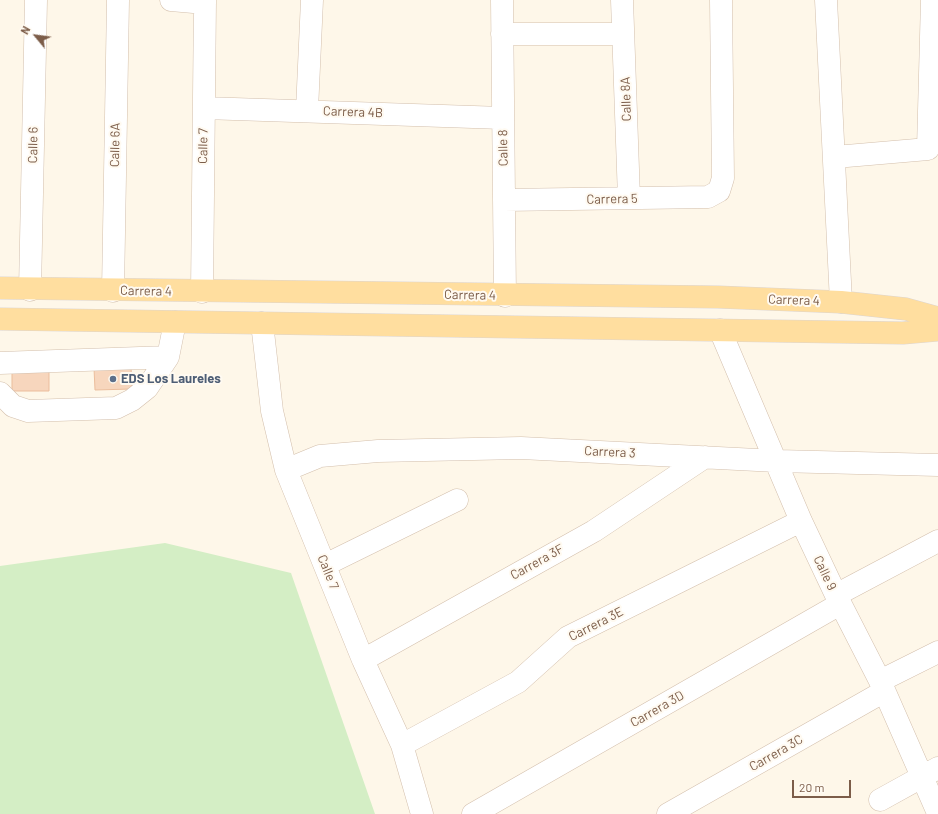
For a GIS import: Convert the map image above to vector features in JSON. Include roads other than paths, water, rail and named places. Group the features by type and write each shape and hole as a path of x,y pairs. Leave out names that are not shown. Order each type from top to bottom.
{"main road":[{"name":"Carrera 4","path":"0,288 30,290 505,296 718,297 842,302 906,309 938,318"},
{"path":"0,319 903,333 938,330"}],"street":[{"name":"Calle 6","path":"30,290 36,0"},
{"name":"Calle 6A","path":"113,291 118,0"},
{"path":"171,0 205,2"},
{"path":"307,110 312,0"},
{"name":"Calle 8","path":"502,0 505,296"},
{"name":"Calle 8A","path":"622,0 629,198"},
{"name":"Carrera 5","path":"504,200 708,198 719,191 723,178 721,0"},
{"path":"826,0 842,302"},
{"path":"835,158 928,149 932,0"},
{"name":"Calle 7","path":"202,292 205,2"},
{"path":"502,34 623,34"},
{"name":"Carrera 4B","path":"204,108 307,110 503,118"},
{"path":"0,393 13,406 28,411 116,408 132,400 147,388 168,357 175,322"},
{"name":"Calle 7","path":"262,323 272,410 286,470 364,660 402,745 422,814"},
{"name":"Calle 9","path":"720,330 802,521 838,600 882,686 930,772 938,813"},
{"path":"0,364 168,357"},
{"name":"Carrera 3","path":"286,470 320,456 378,451 521,448 777,461 938,465"},
{"name":"Carrera 3F","path":"364,660 594,531 705,457"},
{"path":"325,565 457,500"},
{"name":"Carrera 3E","path":"402,745 518,682 568,637 802,521"},
{"name":"Carrera 3D","path":"473,814 938,541"},
{"name":"Carrera 3C","path":"668,814 938,652"},
{"path":"880,800 930,772"}],"place":[{"name":"EDS Los Laureles","path":"113,379"}]}
